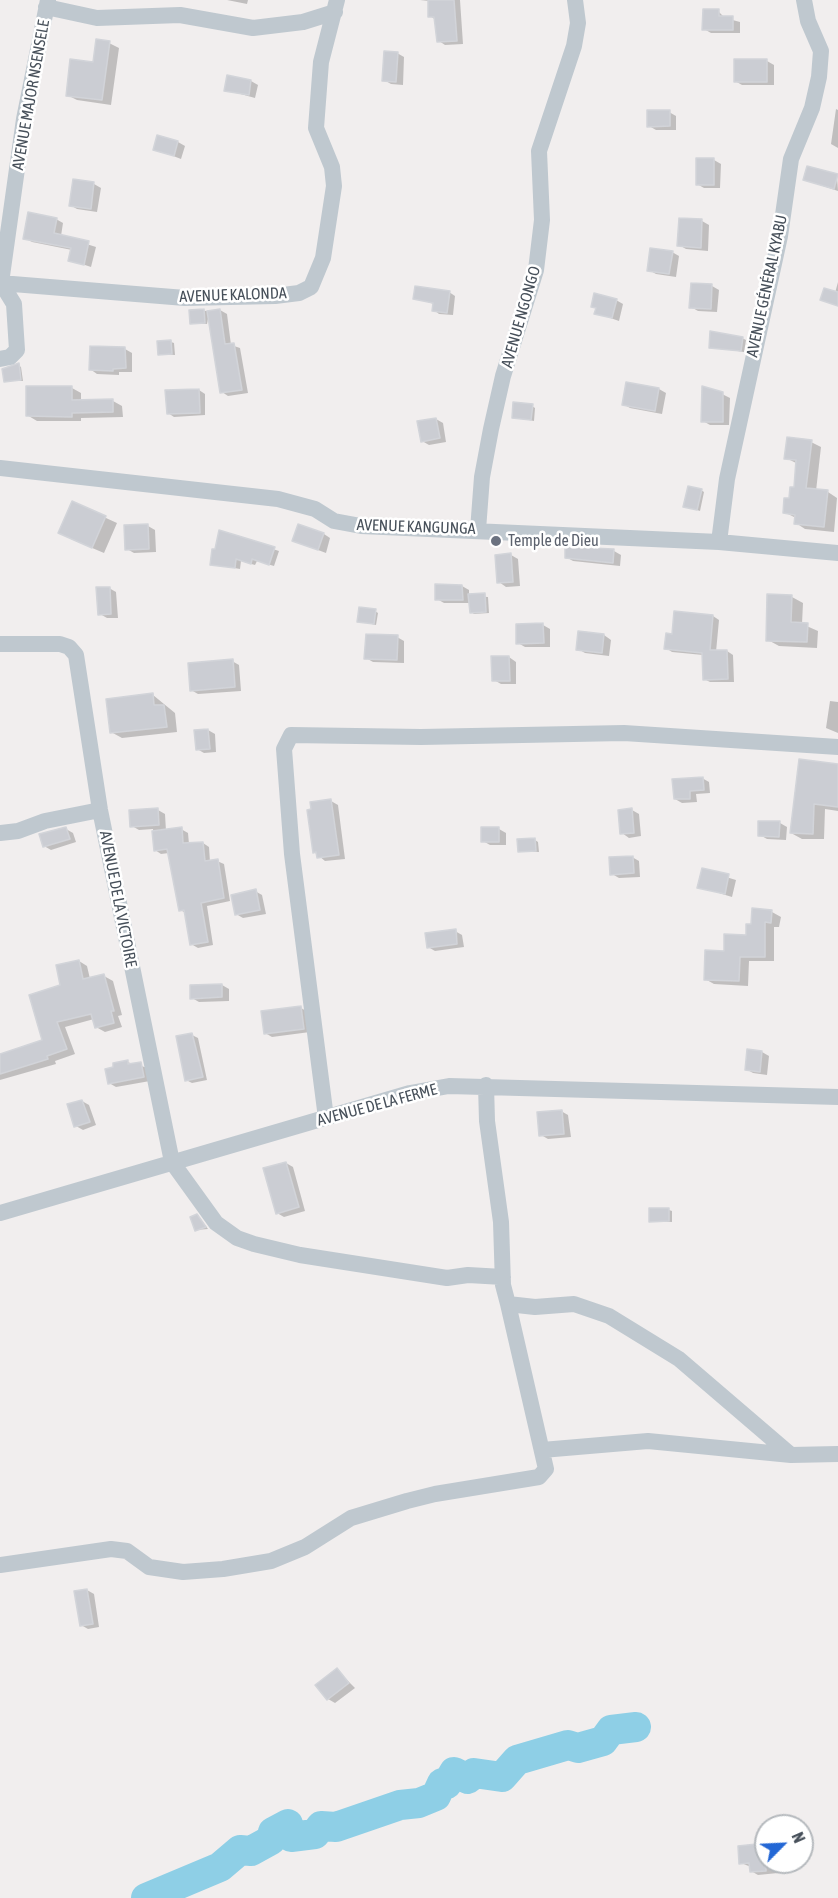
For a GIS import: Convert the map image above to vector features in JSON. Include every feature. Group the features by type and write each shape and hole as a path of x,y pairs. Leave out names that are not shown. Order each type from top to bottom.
{"street":[{"name":"AVENUE NGONGO","path":"478,530 482,477 491,429 503,376 536,270 542,220 539,152 574,46 578,23 575,0"},
{"name":"AVENUE GÉNÉRAL KYABU","path":"719,542 727,479 778,247 791,159 812,108 821,68 821,51 808,21 804,0"},
{"path":"47,3 97,18 180,15 254,28 303,22 336,6"},
{"name":"AVENUE MAJOR NSENSELE","path":"1,283 24,119 47,3"},
{"name":"AVENUE KALONDA","path":"1,283 185,298 287,295 299,293 311,287 323,258 334,186 332,166 316,128 321,62 336,6"},
{"path":"1,283 14,304 17,345 15,355 2,358"},
{"name":"AVENUE KANGUNGA","path":"0,468 278,498 309,506 347,524 719,542 838,553"},
{"name":"AVENUE DE LA VICTOIRE","path":"0,644 60,644 72,650 78,661 100,810 172,1162"},
{"path":"326,1118 292,854 284,749 291,735 421,737 624,734 838,747"},
{"path":"0,833 18,831 45,821 100,810"},
{"path":"0,1565 111,1549 127,1551 149,1567 183,1572 223,1569 271,1561 304,1547 351,1518 435,1494 526,1482 539,1477 546,1469 503,1277 503,1239 487,1120 486,1085"},
{"name":"AVENUE DE LA FERME","path":"0,1213 431,1089 486,1085 838,1097"},
{"path":"172,1162 216,1223 237,1238 254,1244 300,1255 447,1278 468,1275 503,1277"},
{"path":"508,1304 535,1307 574,1304 616,1320 679,1359 791,1455"},
{"path":"542,1450 648,1441 791,1455 838,1454"}],"building":[{"path":"428,0 454,0 457,41 437,42 434,17 428,17"},
{"path":"703,9 719,9 719,16 733,16 733,30 702,30"},
{"path":"96,39 110,41 102,100 66,96 70,59 93,62"},
{"path":"384,51 398,52 396,82 382,81"},
{"path":"734,59 767,59 767,82 734,82"},
{"path":"227,75 251,80 249,95 224,91"},
{"path":"647,110 670,110 670,126 647,127"},
{"path":"157,135 178,141 174,156 153,150"},
{"path":"696,158 714,158 714,185 696,185"},
{"path":"807,166 838,174 834,189 803,180"},
{"path":"73,179 94,182 91,209 69,206"},
{"path":"28,212 57,218 54,233 89,241 84,265 68,261 71,248 23,239"},
{"path":"679,218 702,219 701,248 677,246"},
{"path":"650,248 673,251 669,274 647,271"},
{"path":"691,283 712,284 711,309 689,308"},
{"path":"415,286 450,291 447,313 432,311 433,303 413,299"},
{"path":"824,288 838,292 838,306 820,300"},
{"path":"594,293 617,299 612,318 594,314 596,308 591,307"},
{"path":"204,309 205,323 190,324 189,310"},
{"path":"220,309 225,344 234,343 242,390 220,393 207,311"},
{"path":"710,331 743,337 741,351 709,348"},
{"path":"171,340 172,354 158,355 157,341"},
{"path":"90,346 125,347 126,368 113,369 113,371 89,370"},
{"path":"19,363 21,380 4,382 2,369"},
{"path":"626,382 659,388 655,411 622,405"},
{"path":"26,386 72,386 72,400 113,399 113,412 72,413 72,417 26,416"},
{"path":"702,386 723,392 723,422 701,422"},
{"path":"199,389 200,413 167,414 165,390"},
{"path":"513,402 533,404 531,420 512,418"},
{"path":"436,418 440,438 421,442 417,421"},
{"path":"787,437 812,440 806,488 828,490 824,527 794,524 795,515 783,513 784,498 789,498 790,487 794,487 796,460 784,459"},
{"path":"688,486 702,489 697,510 683,507"},
{"path":"72,501 106,516 92,548 58,533"},
{"path":"148,524 149,549 125,550 124,525"},
{"path":"298,524 324,533 318,550 292,541"},
{"path":"219,530 275,547 269,565 252,559 251,564 236,559 235,568 210,565 212,549 215,549"},
{"path":"565,547 614,549 613,563 565,558"},
{"path":"511,553 513,582 497,583 495,555"},
{"path":"435,584 462,585 463,600 435,600"},
{"path":"96,587 110,587 111,614 98,615"},
{"path":"485,593 486,612 470,613 468,594"},
{"path":"767,594 792,595 791,622 808,623 807,642 766,641"},
{"path":"359,607 376,609 374,624 357,622"},
{"path":"674,611 713,615 710,650 727,650 728,679 703,680 702,653 664,649 666,633 672,634"},
{"path":"543,623 544,643 516,644 516,624"},
{"path":"578,631 604,634 602,653 576,650"},
{"path":"366,634 398,635 397,660 364,659"},
{"path":"491,656 509,656 510,681 492,681"},
{"path":"233,659 235,687 190,691 188,663"},
{"path":"153,693 154,705 164,705 167,727 110,733 106,699"},
{"path":"208,729 210,749 196,750 194,730"},
{"path":"799,759 838,764 838,807 814,804 813,834 790,833"},
{"path":"703,777 704,790 690,791 690,799 674,799 672,779"},
{"path":"331,799 339,855 317,858 316,852 313,853 307,810 311,809 310,802"},
{"path":"158,808 159,825 130,827 129,810"},
{"path":"632,808 634,833 620,834 618,810"},
{"path":"758,821 780,821 779,837 758,836"},
{"path":"66,827 70,839 43,847 39,834"},
{"path":"182,827 183,843 203,842 205,861 218,859 224,898 201,903 208,942 190,945 184,910 179,911 167,849 154,851 152,831"},
{"path":"481,827 499,827 499,842 481,842"},
{"path":"535,838 536,851 518,852 517,839"},
{"path":"633,856 634,873 610,875 609,857"},
{"path":"702,868 729,874 725,894 697,888"},
{"path":"256,889 260,910 235,915 231,895"},
{"path":"752,908 772,910 771,923 765,922 765,957 740,957 739,981 704,980 705,950 724,951 724,934 746,935 746,924 751,924"},
{"path":"456,929 457,944 427,948 425,933"},
{"path":"79,960 83,979 104,974 114,1011 111,1011 114,1023 95,1028 91,1014 57,1022 67,1049 47,1056 48,1059 0,1074 0,1054 42,1040 29,995 60,985 56,965"},
{"path":"222,984 222,997 190,999 190,985"},
{"path":"301,1006 304,1029 264,1034 261,1011"},
{"path":"192,1033 203,1077 185,1081 176,1036"},
{"path":"747,1049 762,1051 760,1072 745,1070"},
{"path":"128,1060 128,1064 141,1062 144,1077 108,1084 105,1069 113,1067 113,1063"},
{"path":"82,1100 90,1122 74,1127 67,1104"},
{"path":"562,1110 564,1134 539,1136 537,1112"},
{"path":"286,1162 299,1207 276,1214 263,1168"},
{"path":"649,1208 669,1208 669,1221 649,1222"},
{"path":"197,1214 206,1227 195,1231 190,1217"},
{"path":"87,1589 93,1624 80,1626 74,1591"},
{"path":"337,1668 349,1683 327,1700 315,1685"},
{"path":"754,1844 754,1872 750,1872 749,1863 739,1864 738,1846"}],"waterway":[{"path":"146,1898 220,1867 240,1850 251,1851 271,1840 273,1832 288,1824 291,1837 315,1834 321,1826 336,1827 400,1805 419,1803 436,1796 442,1783 447,1784 454,1772 468,1779 474,1773 502,1777 517,1760 568,1745 578,1748 603,1741 611,1730 636,1727"}],"place":[{"name":"Temple de Dieu","path":"496,541"}]}
